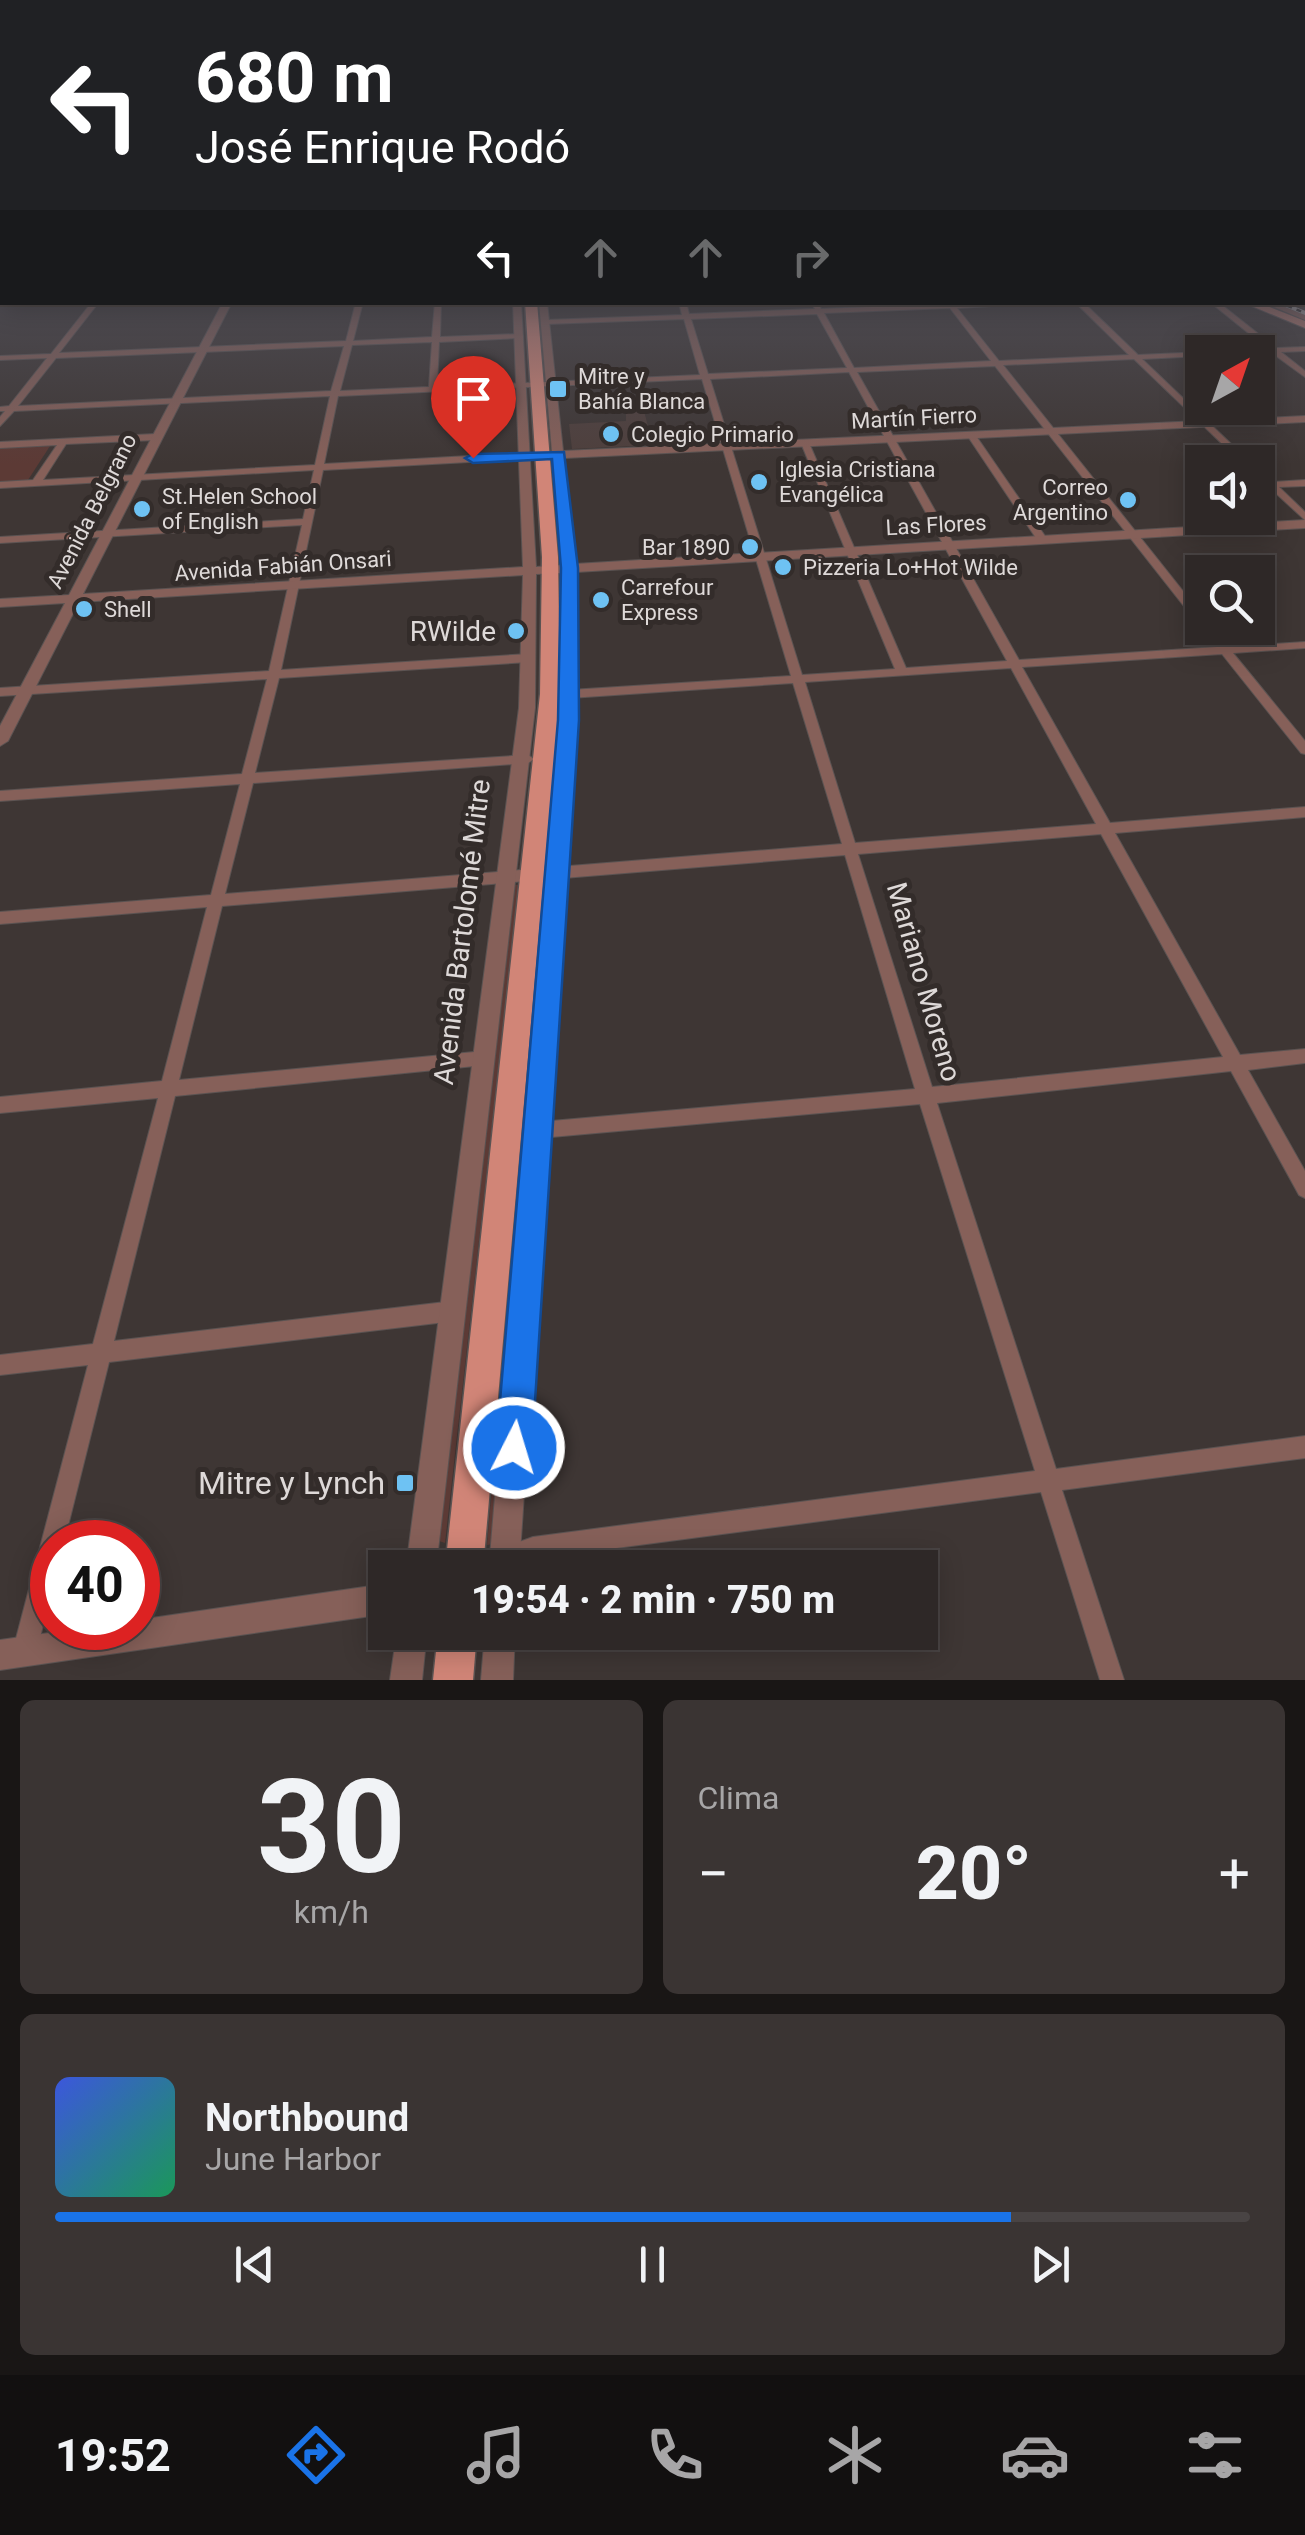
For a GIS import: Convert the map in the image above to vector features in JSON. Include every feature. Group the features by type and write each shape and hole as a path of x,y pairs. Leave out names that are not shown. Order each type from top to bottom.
{"main road":[{"name":"Avenida Bartolomé Mitre","path":"531,306 550,569 550,694 543,759"},
{"path":"1260,306 1305,321"},
{"path":"1267,306 1305,321"},
{"name":"Avenida Bartolomé Mitre","path":"466,1550 532,875"},
{"path":"453,1680 456,1650"}],"street":[{"path":"0,423 5,408 92,306"},
{"name":"Avenida Belgrano","path":"0,742 173,401 225,306"},
{"path":"359,306 335,393 274,675 99,1354 12,1653 368,1601"},
{"path":"433,388 438,306"},
{"name":"Avenida Bartolomé Mitre","path":"517,306 519,336 537,382"},
{"name":"Avenida Bartolomé Mitre","path":"537,382 546,322 544,306"},
{"name":"Mariano Moreno","path":"683,306 926,1096 1112,1679"},
{"path":"546,322 856,306"},
{"path":"951,306 1185,601"},
{"path":"1083,306 1185,404"},
{"path":"1218,306 1254,335"},
{"path":"1274,306 1305,321"},
{"path":"816,307 893,439 1305,1189"},
{"path":"0,358 519,336"},
{"path":"1275,351 1305,349"},
{"path":"1275,352 1305,375"},
{"path":"5,408 1185,355"},
{"name":"Martín Fierro","path":"1275,421 1305,419"},
{"name":"Martín Fierro","path":"542,455 1185,425"},
{"path":"1207,425 1228,445"},
{"path":"971,435 1042,539"},
{"path":"0,445 155,437"},
{"path":"36,483 63,442"},
{"path":"806,444 902,672"},
{"path":"0,485 542,455"},
{"path":"1275,485 1305,483"},
{"path":"1275,491 1305,520"},
{"name":"Las Flores","path":"550,569 1305,520"},
{"path":"0,540 307,522"},
{"name":"Avenida Bartolomé Mitre","path":"498,1550 540,1130 532,875 543,759 530,658 550,569"},
{"name":"Avenida Bartolomé Mitre","path":"423,1550 485,1058 532,875 543,759 570,694 550,569"},
{"name":"Avenida Fabián Onsari","path":"0,603 550,569"},
{"path":"1222,645 1305,750"},
{"path":"570,694 1305,645"},
{"path":"0,692 530,658"},
{"path":"0,796 543,759"},
{"path":"0,918 1305,812"},
{"path":"540,1130 926,1096 1305,1056"},
{"path":"0,1105 485,1058"},
{"path":"0,1365 454,1311"},
{"path":"528,1550 1049,1484 1305,1447"},
{"path":"406,1680 410,1650"},
{"path":"497,1680 499,1650"}],"shaded area":[{"name":"Colegio Primario","path":"644,411 653,445 572,449 569,424 626,421 626,412"},
{"path":"50,446 28,480 0,482 0,448"},
{"path":"544,883 550,884 495,1544 487,1545"},
{"path":"513,885 519,885 445,1543 439,1541"}],"railway":[{"path":"1289,306 1305,313"}],"place":[{"name":"Mitre y Bahía Blanca","path":"558,389"},
{"name":"Colegio Primario","path":"611,434"},
{"name":"Iglesia Cristiana Evangélica","path":"759,482"},
{"name":"Correo Argentino","path":"1128,500"},
{"name":"St.Helen School of English","path":"142,509"},
{"name":"Bar 1890","path":"750,547"},
{"name":"Pizzeria Lo+Hot Wilde","path":"783,567"},
{"name":"Carrefour Express","path":"601,600"},
{"name":"Shell","path":"84,609"},
{"name":"RWilde","path":"516,631"},
{"name":"Mitre y Lynch","path":"405,1483"}],"route":[{"path":"473,458 558,455 570,568 568,720 514,1448"}]}
